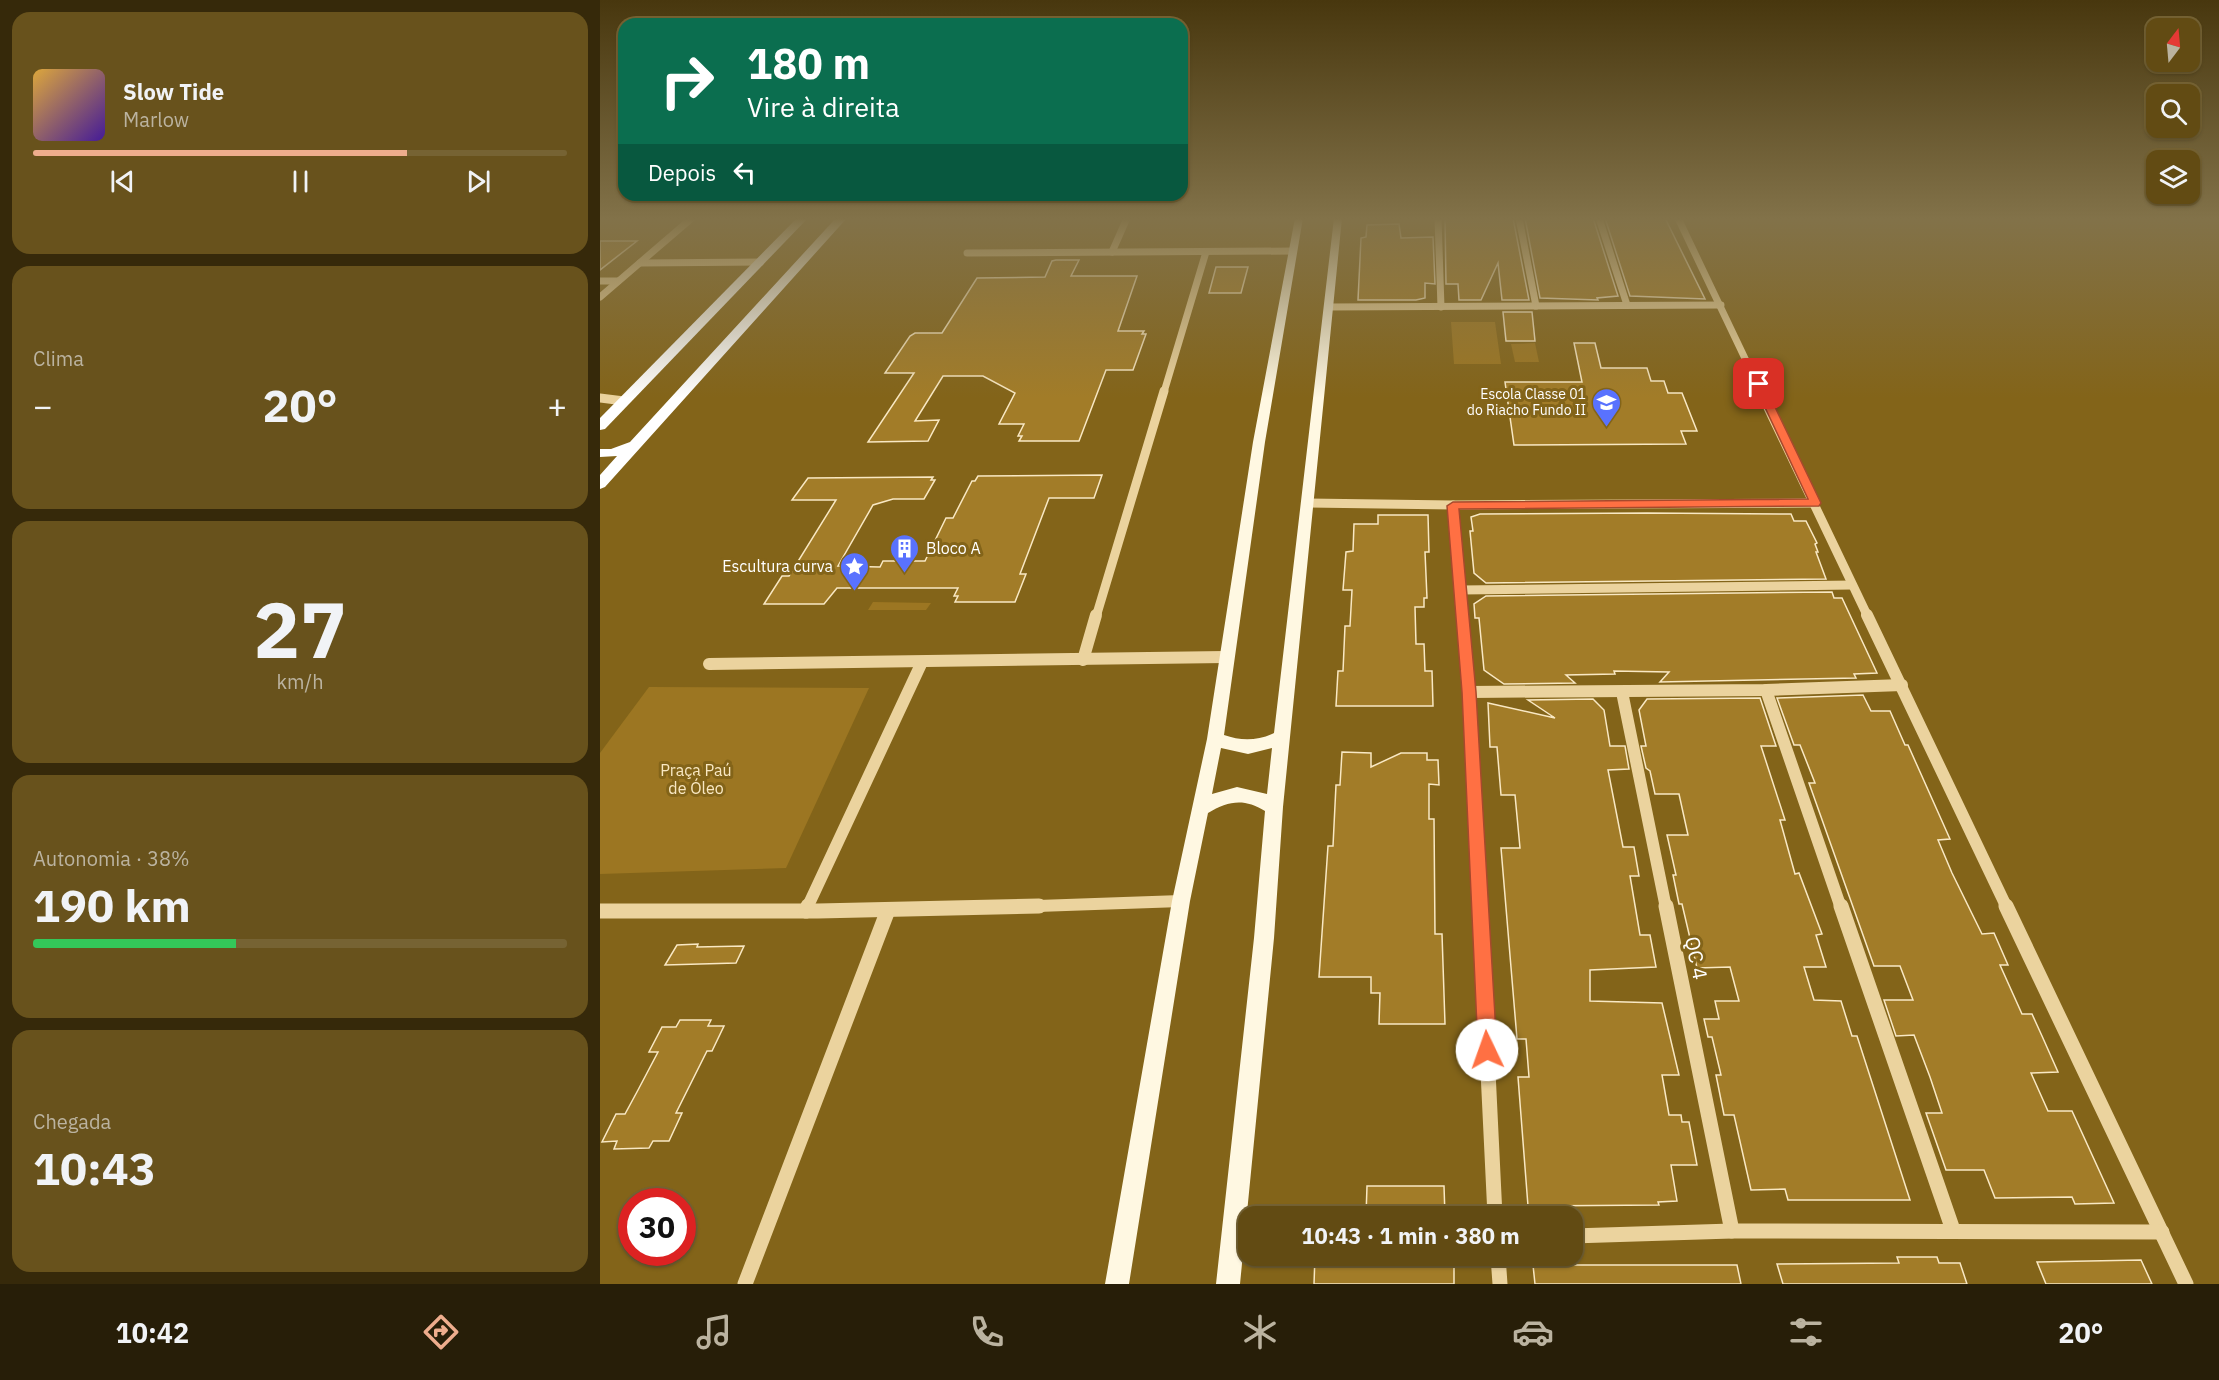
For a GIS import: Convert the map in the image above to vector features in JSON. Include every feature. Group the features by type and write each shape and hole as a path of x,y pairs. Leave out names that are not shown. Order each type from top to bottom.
{"highway":[{"path":"600,426 745,278"},
{"path":"600,484 786,278"},
{"path":"600,453 612,453 636,445"}],"main road":[{"path":"1117,1284 1181,901 1215,739 1225,657 1288,278"},
{"path":"1228,1284 1264,938 1274,807 1331,278"},
{"path":"1215,739 1229,745 1256,748 1282,737"},
{"path":"1200,809 1224,796 1235,794 1260,798 1274,807"}],"street":[{"path":"600,297 622,278"},
{"path":"1083,660 1198,278"},
{"path":"1440,278 1441,307"},
{"path":"1531,278 1536,306"},
{"path":"1618,278 1627,305"},
{"path":"1708,278 2186,1284"},
{"path":"600,281 618,281"},
{"path":"1328,308 1721,305"},
{"path":"600,398 624,401"},
{"path":"1308,503 1453,506 1815,503"},
{"path":"1453,506 1469,692 1495,1206"},
{"path":"1461,590 1852,585"},
{"path":"709,664 1225,657"},
{"path":"806,911 922,662"},
{"path":"1469,692 1766,690 1902,685"},
{"path":"1766,690 1953,1230"},
{"name":"QC 4","path":"1622,692 1732,1231"},
{"path":"600,911 1028,908 1181,901"},
{"path":"746,1284 888,910"},
{"path":"1583,1236 1732,1231 2162,1232"},
{"path":"1499,1266 1500,1284"}],"green space":[{"path":"1451,322 1495,322 1501,364 1454,364"},
{"path":"1535,343 1539,362 1515,362 1511,344"},
{"path":"873,602 931,603 926,610 868,610"},
{"name":"Praça Paú de Óleo","path":"649,687 869,688 786,868 600,874 600,753"}],"building":[{"path":"977,278 1136,278 1118,331 1144,331 1142,334 1146,334 1133,370 1106,370 1079,441 1019,441 1022,436 1018,436 1024,424 999,424 1015,393 983,376 943,376 915,421 939,420 928,441 868,442 914,373 885,373 910,336 915,333 942,333"},
{"path":"1213,278 1245,278 1241,293 1209,293"},
{"path":"1359,278 1435,278 1435,284 1425,283 1425,298 1358,300"},
{"path":"1446,278 1491,278 1481,300 1459,300 1458,284 1446,284"},
{"path":"1500,278 1525,278 1529,300 1502,300"},
{"path":"1536,278 1612,278 1618,296 1597,298 1598,300 1540,298"},
{"path":"1624,278 1695,278 1705,299 1630,296"},
{"path":"1503,312 1532,312 1535,341 1506,341"},
{"path":"1574,343 1595,343 1601,368 1647,368 1651,381 1664,381 1668,393 1682,393 1697,431 1681,431 1686,444 1514,445 1505,382 1582,382"},
{"path":"1102,475 1094,498 1049,498 1020,574 1026,574 1015,602 955,602 958,596 954,596 958,588 837,588 824,604 764,604 782,576 789,576 836,500 792,500 808,478 933,477 931,480 935,480 924,499 893,499 873,505 838,566 880,567 883,561 925,561 946,518 953,518 972,481 975,481 978,476"},
{"path":"1480,514 1791,514 1794,521 1806,521 1817,543 1815,544 1818,552 1816,552 1826,579 1486,583 1474,573 1471,517"},
{"path":"1378,515 1428,515 1429,552 1425,552 1427,598 1424,598 1424,607 1415,607 1416,644 1424,644 1425,671 1432,671 1433,706 1336,706 1338,671 1343,671 1345,626 1350,626 1352,590 1343,590 1346,552 1353,551 1354,524 1378,524"},
{"path":"1832,592 1834,598 1842,598 1877,673 1854,674 1856,678 1660,682 1669,672 1614,671 1615,674 1566,675 1575,683 1504,684 1484,670 1479,618 1475,618 1474,604 1486,596"},
{"path":"1863,695 1871,711 1890,711 1905,745 1908,745 1950,839 1938,840 1952,873 1982,934 1994,933 2008,965 2000,965 2022,1014 2032,1014 2042,1036 2058,1072 2031,1073 2048,1111 2072,1111 2114,1203 2075,1204 2072,1197 1995,1198 1984,1170 1946,1170 1926,1113 1942,1113 1930,1077 1914,1035 1896,1036 1884,1000 1913,1000 1900,966 1874,966 1809,783 1815,783 1800,745 1794,745 1777,698"},
{"path":"1760,698 1776,746 1761,746 1785,820 1780,820 1795,874 1799,873 1822,934 1816,935 1826,967 1804,967 1814,1000 1841,1001 1852,1036 1857,1036 1910,1200 1788,1200 1785,1189 1751,1190 1734,1115 1724,1115 1716,1075 1721,1075 1712,1037 1708,1037 1704,1019 1719,1019 1715,1001 1739,1001 1730,967 1697,968 1682,904 1679,904 1673,875 1676,875 1667,835 1688,835 1679,794 1655,794 1641,746 1646,746 1639,710 1647,699"},
{"path":"1593,699 1604,710 1610,746 1625,746 1629,769 1608,770 1623,847 1634,847 1639,876 1630,876 1640,935 1650,935 1656,967 1590,970 1590,1001 1662,1003 1679,1075 1662,1075 1669,1115 1681,1115 1682,1122 1689,1122 1697,1165 1671,1165 1677,1201 1658,1202 1659,1205 1528,1206 1518,1077 1529,1077 1526,1039 1517,1039 1501,848 1520,848 1515,795 1501,795 1497,747 1490,747 1488,703 1555,718 1528,700"},
{"path":"1342,752 1371,753 1371,767 1401,753 1427,753 1427,760 1438,760 1439,785 1429,784 1429,819 1434,819 1435,934 1442,934 1445,1024 1379,1024 1380,993 1371,993 1371,977 1319,977 1328,846 1333,846 1336,785 1340,785"},
{"path":"698,944 697,947 744,946 736,963 665,965 677,945"},
{"path":"680,1020 711,1020 708,1026 724,1026 712,1051 707,1051 676,1113 682,1113 669,1141 653,1141 649,1148 614,1149 617,1141 602,1142 616,1114 625,1114 638,1090 658,1052 649,1052 662,1027 676,1027"},
{"path":"1367,1186 1444,1186 1445,1206 1366,1206"},
{"path":"1897,1257 1937,1257 1939,1263 1960,1263 1967,1284 1783,1284 1777,1264 1899,1263"},
{"path":"2141,1260 2152,1284 2046,1284 2037,1262"},
{"path":"1737,1265 1741,1284 1535,1284 1533,1266"},
{"path":"1315,1266 1454,1266 1454,1284 1314,1284"}],"place":[{"name":"Escola Classe 01 do Riacho Fundo II","path":"1607,428"},
{"name":"Bloco A","path":"905,574"},
{"name":"Escultura curva","path":"854,592"}],"route":[{"path":"1487,1050 1469,692 1453,506 1815,503 1759,384"}]}
